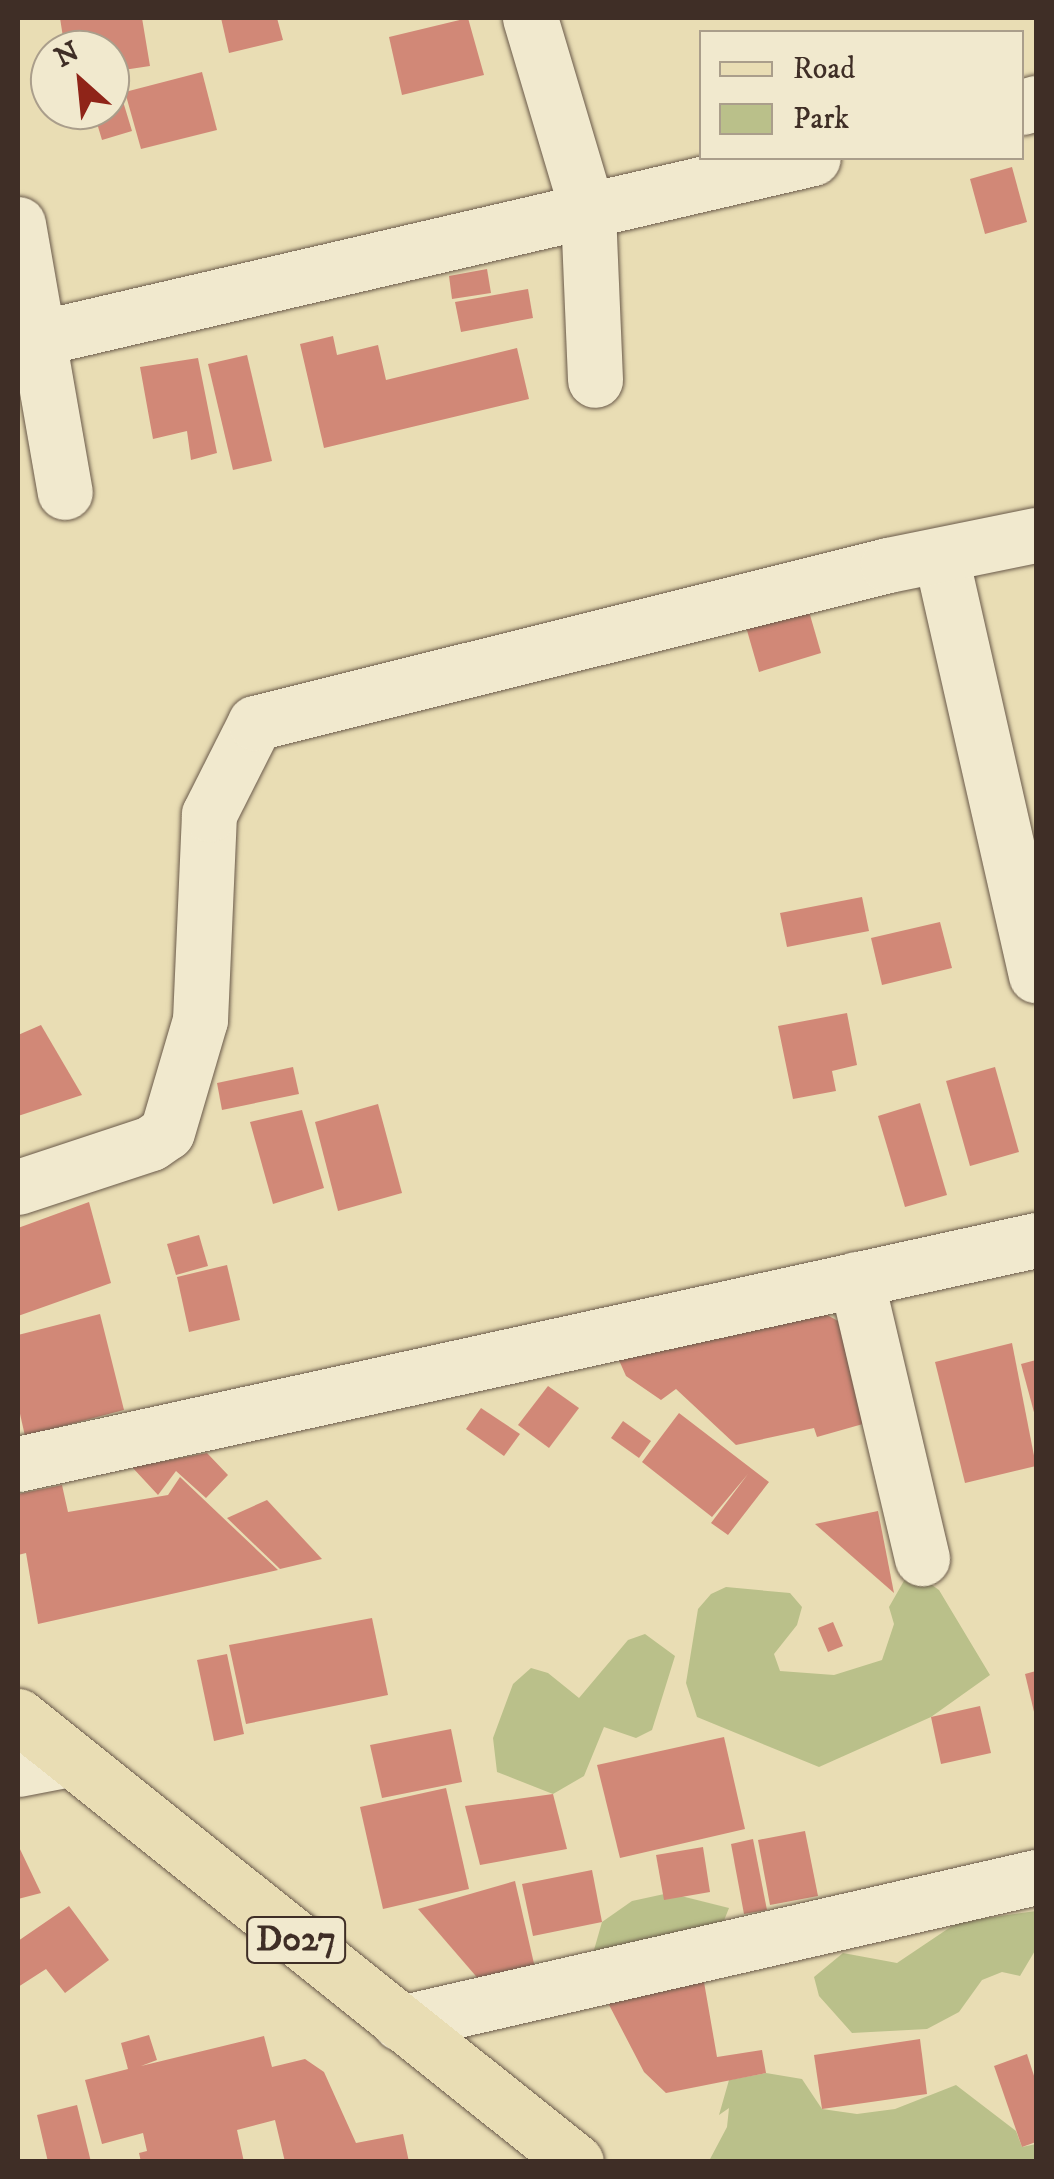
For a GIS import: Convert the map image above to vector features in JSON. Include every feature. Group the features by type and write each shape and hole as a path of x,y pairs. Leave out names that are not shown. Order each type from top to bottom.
{"main road":[{"name":"D027","path":"18,1716 576,2162"}],"street":[{"path":"530,18 588,212 595,380"},
{"path":"29,340 805,160"},
{"path":"18,224 29,340 65,492"},
{"path":"18,1186 151,1143 167,1132 200,1020 209,814 255,723 1036,535"},
{"path":"941,557 1036,975"},
{"path":"18,1464 1036,1240"},
{"path":"856,1280 922,1558"},
{"path":"18,1769 70,1759"},
{"path":"400,2023 1036,1877"}],"green space":[{"path":"905,1579 925,1580 939,1590 990,1675 931,1717 819,1767 697,1717 686,1683 698,1609 711,1594 726,1587 790,1593 802,1607 797,1625 774,1654 780,1671 834,1675 882,1660 894,1624 889,1607"},
{"path":"645,1634 675,1656 652,1730 636,1738 604,1727 584,1776 553,1794 497,1772 493,1738 513,1684 531,1668 548,1673 579,1698 628,1640"},
{"path":"669,1893 729,1908 715,1943 592,1957 602,1922 632,1901"},
{"path":"1036,1911 1036,1949 1020,1976 1002,1972 982,1980 959,2012 927,2029 852,2033 819,1996 814,1977 843,1953 897,1963 958,1922"},
{"path":"766,2073 802,2079 822,2109 857,2114 895,2109 956,2085 1016,2131 1022,2147 1036,2144 1036,2161 709,2161 727,2127 729,2108 719,2115 729,2080"}],"building":[{"path":"60,18 142,18 150,66 130,69 130,30 62,30"},
{"path":"221,18 277,18 283,40 229,53"},
{"path":"468,18 484,75 402,95 389,37"},
{"path":"202,72 217,130 141,149 130,110 130,91"},
{"path":"130,124 132,131 102,140 99,130 130,130"},
{"path":"1012,167 1027,222 985,234 970,179"},
{"path":"487,269 491,293 452,299 449,276"},
{"path":"528,289 533,318 461,332 455,302"},
{"path":"333,336 337,355 378,345 386,380 517,348 529,399 324,448 300,344"},
{"path":"247,355 272,461 233,470 208,364"},
{"path":"198,358 217,453 191,460 187,431 153,439 140,367"},
{"path":"808,608 821,653 759,672 746,627"},
{"path":"862,897 869,931 787,947 780,913"},
{"path":"940,922 952,968 882,985 871,938"},
{"path":"847,1013 857,1065 832,1071 836,1091 793,1099 778,1026"},
{"path":"41,1025 82,1095 18,1116 18,1035"},
{"path":"293,1067 299,1094 222,1110 217,1083"},
{"path":"995,1067 1019,1152 970,1166 946,1081"},
{"path":"920,1103 947,1195 905,1207 878,1116"},
{"path":"378,1104 402,1193 338,1211 315,1122"},
{"path":"302,1110 324,1188 273,1204 250,1122"},
{"path":"89,1202 111,1283 18,1316 18,1228"},
{"path":"199,1235 208,1266 176,1275 167,1244"},
{"path":"227,1265 240,1320 189,1332 177,1277"},
{"path":"818,1310 849,1327 877,1420 817,1437 814,1428 736,1445 676,1389 661,1400 626,1376 618,1358"},
{"path":"100,1314 124,1410 25,1436 18,1405 18,1335"},
{"path":"1012,1343 1036,1466 965,1483 935,1362"},
{"path":"1036,1360 1036,1416 1035,1416 1021,1364"},
{"path":"548,1386 579,1408 549,1448 518,1425"},
{"path":"481,1408 520,1434 504,1456 466,1429"},
{"path":"679,1413 769,1482 728,1535 711,1523 748,1474 712,1517 642,1462"},
{"path":"623,1421 651,1441 639,1458 611,1438"},
{"path":"207,1453 228,1475 206,1498 176,1471 158,1495 132,1467"},
{"path":"180,1477 278,1570 38,1624 26,1553 18,1555 18,1494 62,1485 68,1512 168,1495"},
{"path":"267,1500 322,1559 280,1569 227,1518"},
{"path":"878,1511 894,1593 815,1524"},
{"path":"372,1618 388,1695 246,1724 229,1645"},
{"path":"833,1622 843,1646 828,1652 818,1628"},
{"path":"227,1654 244,1734 214,1741 197,1660"},
{"path":"1036,1671 1036,1716 1035,1716 1025,1674"},
{"path":"980,1706 991,1753 941,1764 931,1717"},
{"path":"451,1729 462,1782 382,1798 370,1745"},
{"path":"724,1737 745,1829 620,1858 597,1765"},
{"path":"446,1788 469,1889 383,1909 360,1807"},
{"path":"553,1794 567,1849 480,1865 465,1806"},
{"path":"805,1831 818,1896 770,1905 758,1840"},
{"path":"753,1839 767,1910 744,1914 731,1844"},
{"path":"18,1845 41,1893 18,1899"},
{"path":"703,1847 710,1892 664,1900 656,1855"},
{"path":"592,1870 602,1922 533,1936 522,1884"},
{"path":"515,1881 535,1968 481,1982 418,1909"},
{"path":"69,1906 109,1960 65,1993 46,1969 18,1987 18,1941"},
{"path":"704,1982 717,2057 762,2050 766,2073 666,2093 644,2072 607,2001"},
{"path":"149,2035 157,2060 141,2066 264,2036 272,2067 305,2059 324,2072 356,2143 403,2134 409,2162 285,2162 275,2120 237,2130 244,2162 141,2162 139,2153 147,2151 143,2133 102,2144 85,2080 128,2069 121,2043"},
{"path":"920,2039 927,2094 822,2109 814,2055"},
{"path":"1027,2054 1036,2082 1036,2142 1022,2147 994,2066"},
{"path":"77,2105 91,2162 48,2162 37,2115"}]}
